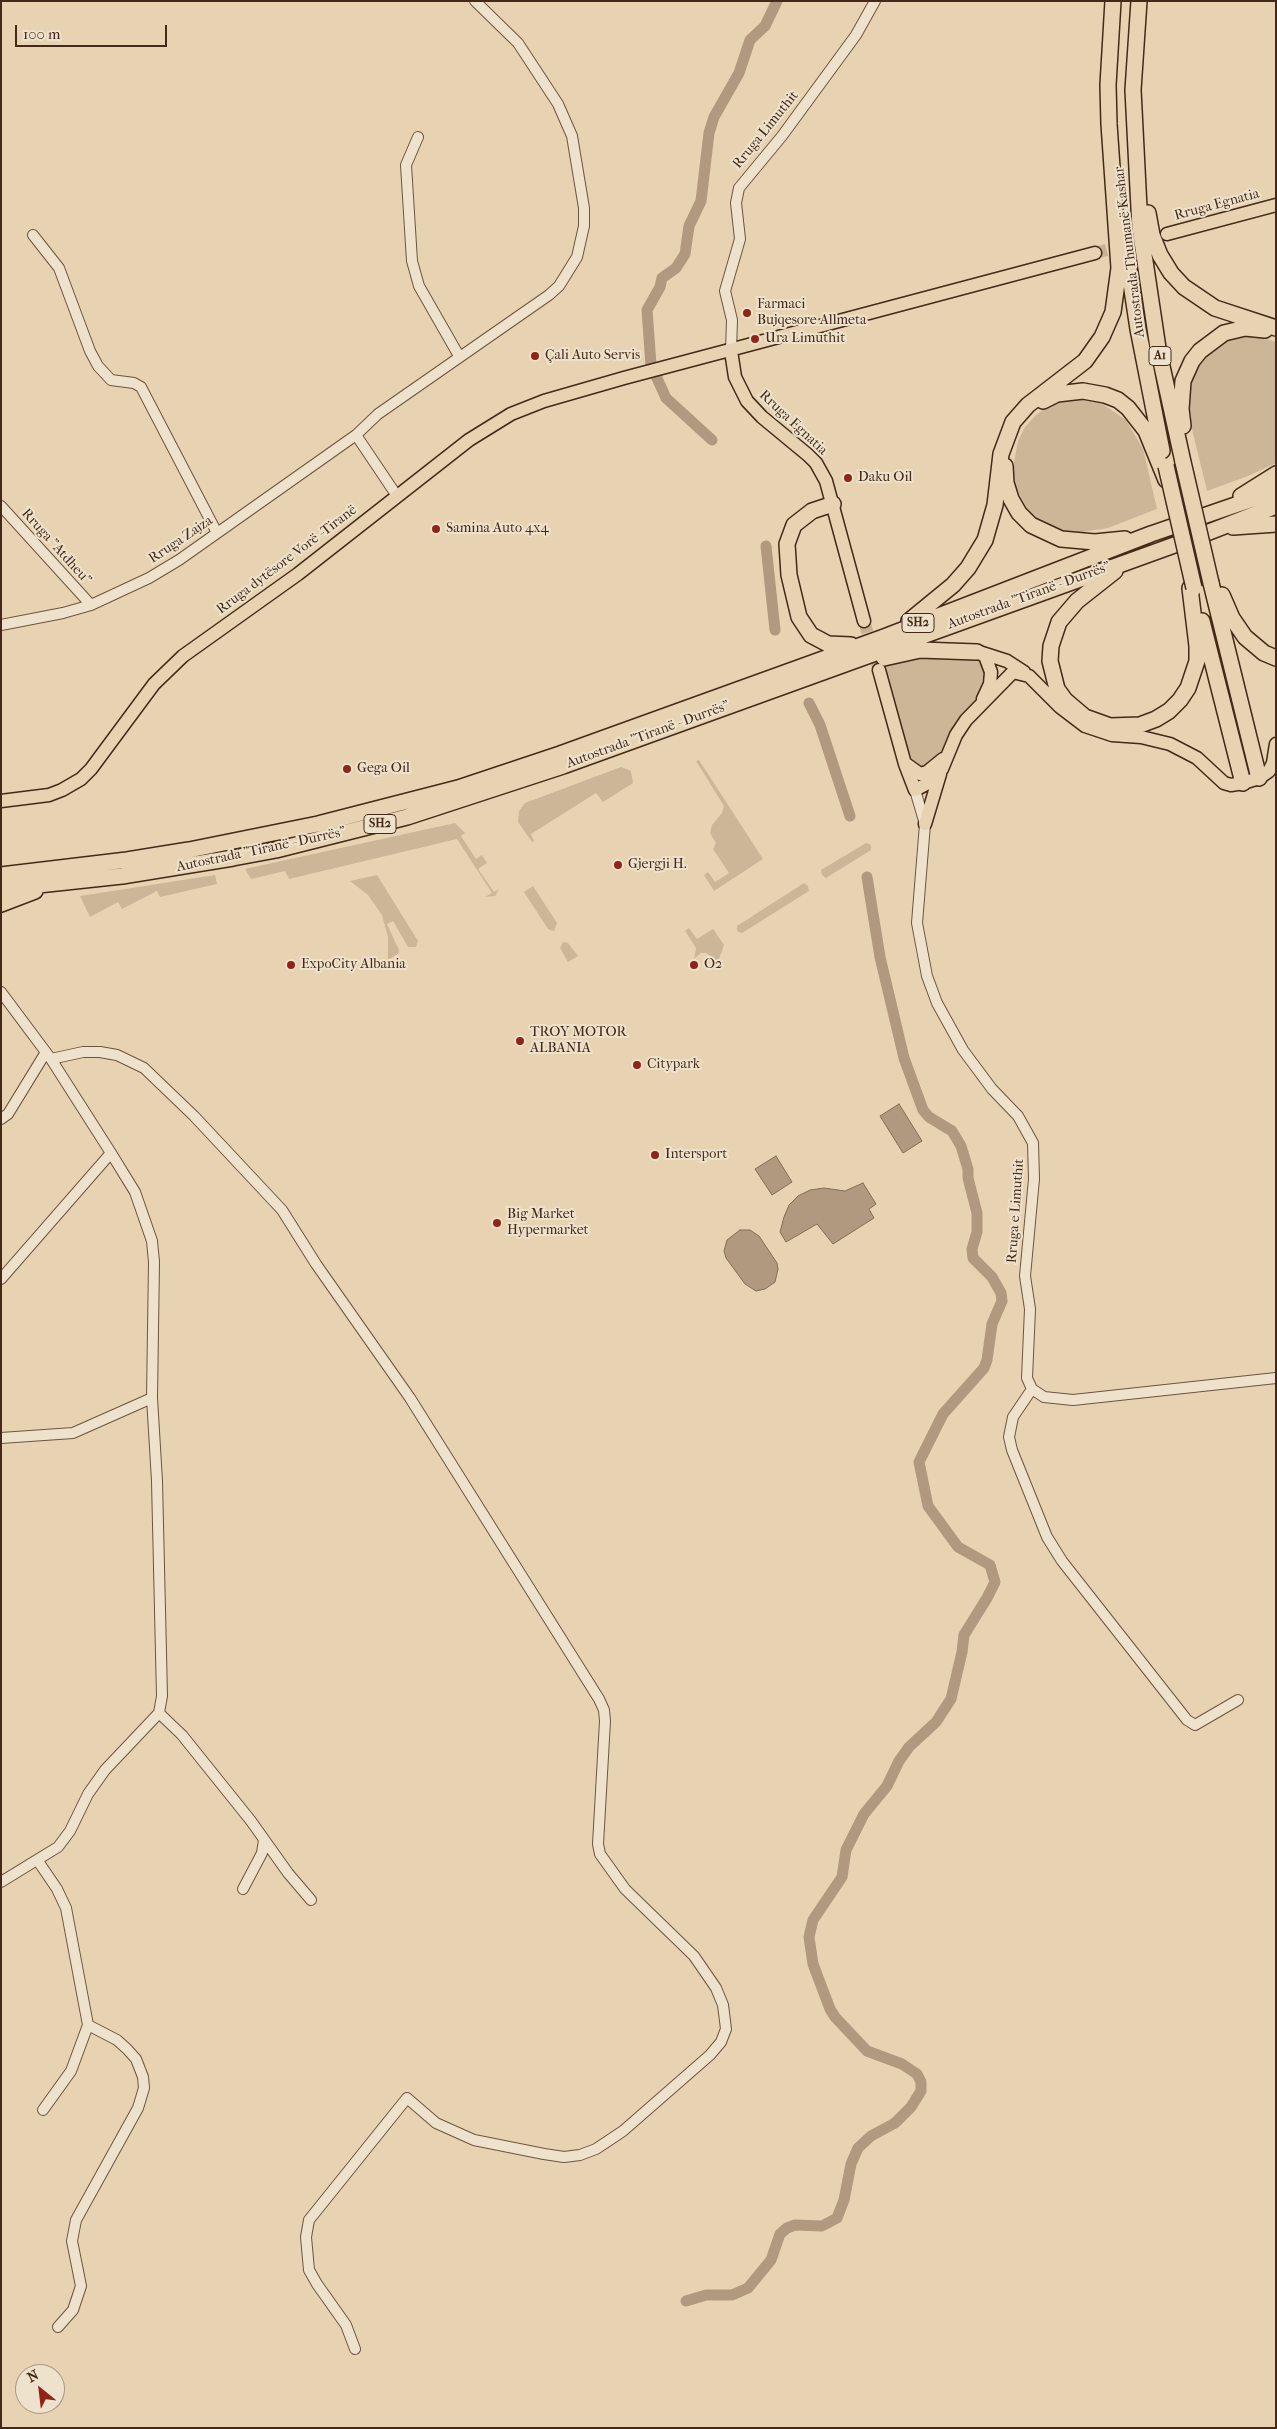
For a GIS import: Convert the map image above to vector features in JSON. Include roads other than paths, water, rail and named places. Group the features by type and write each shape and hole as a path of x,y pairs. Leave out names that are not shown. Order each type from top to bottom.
{"highway":[{"path":"1113,1 1115,26"},
{"name":"Autostrada Thumanë Kashar","path":"1121,1 1115,26 1113,60 1126,246 1138,329 1164,467 1177,515 1192,588"},
{"name":"Autostrada Thumanë Kashar","path":"1139,1 1141,19 1133,100 1140,228 1158,348 1186,461 1198,527 1214,582"},
{"path":"1141,19 1147,1"},
{"path":"1139,52 1146,196 1152,235 1160,255 1176,280 1204,303 1225,312 1276,328"},
{"path":"884,637 935,602 968,568 985,540 990,526 1000,454 1013,422 1032,401 1085,361 1095,349 1108,326 1116,297 1119,268 1110,162 1113,60"},
{"path":"1186,461 1181,393 1192,361 1208,343 1224,333 1245,328 1276,334"},
{"path":"1151,534 1094,542 1061,539 1046,534 1031,525 1019,513 1011,499 1006,483 1006,456 1014,432 1032,409 1057,394 1083,391 1105,394 1128,408 1146,431 1164,467"},
{"path":"1214,512 1276,474"},
{"name":"Autostrada \"Tiranë - Durrës\"","path":"1,875 127,860 198,848 318,824 411,801 542,760 884,637 1151,534 1276,491"},
{"path":"833,504 803,516 789,534 787,552 795,606 804,627 818,640 840,645 865,643"},
{"name":"Autostrada \"Tiranë - Durrës\"","path":"1,889 156,871 241,857 406,817 529,778 1276,506"},
{"path":"1222,527 1276,524"},
{"path":"1131,560 1077,601 1060,622 1051,646 1050,660 1057,689 1074,710 1097,723 1123,727 1140,725 1169,711 1180,700 1194,676 1197,661 1192,588"},
{"path":"1214,582 1232,618 1245,637 1264,653 1276,658"},
{"path":"1214,582 1259,778"},
{"path":"1192,588 1243,783"},
{"path":"808,676 920,650 977,652"},
{"path":"1,904 56,884"}],"main road":[{"name":"Rruga Egnatia","path":"1167,234 1276,205"},
{"path":"731,351 1095,253"},
{"name":"Rruga dytësore Vorë -Tiranë","path":"1,801 49,795 62,790 81,778 91,769 148,692 176,662 298,574 469,440 511,414 544,400 731,351"},
{"name":"Rruga Egnatia","path":"731,351 735,377 747,401 762,417 816,463 826,481 864,622"},
{"path":"977,652 1007,661 1029,676 1060,707 1085,726 1112,735 1141,737 1170,744 1197,758 1224,783 1232,785 1243,783 1259,778 1269,771 1273,763 1276,744"},
{"path":"976,709 985,697 991,672 985,656 977,652"},
{"path":"879,670 905,764 915,790 932,781 942,769"},
{"path":"925,824 942,769 950,749 966,720 1013,672 1029,676"},
{"path":"905,764 915,772 927,772 942,760 950,749"}],"street":[{"name":"Rruga Zajza","path":"1,625 63,613 91,605 149,578 218,533 356,434 378,414 459,356 549,296 569,273 581,242 584,226 577,154 565,119 518,42 475,1"},
{"name":"Rruga Limuthit","path":"731,351 732,320 725,291 739,245 736,203 739,188 782,136 850,43 875,1"},
{"path":"418,137 406,165 412,261 419,286 459,356"},
{"path":"33,235 59,268 90,351 98,366 110,380 134,383 141,387 218,533"},
{"path":"356,434 397,496"},
{"name":"Rruga \"Atdheu\"","path":"1,506 91,605"},
{"name":"Rruga e Limuthit","path":"915,790 925,824 918,923 927,976 937,1003 963,1050 992,1089 1018,1116 1033,1143 1034,1179 1025,1276 1030,1309 1027,1378 1032,1389"},
{"path":"1,992 48,1055 112,1153 134,1192 152,1241 154,1262 152,1398 159,1560 162,1696 159,1713 106,1770 88,1794 70,1831 58,1847 1,1882"},
{"path":"48,1055 100,1052 117,1055 144,1068 194,1116 282,1210 320,1270 410,1398 599,1698 604,1710 605,1721 598,1844 600,1854 624,1889 694,1956 716,1988 723,2005 726,2029 721,2042 710,2055 623,2131 596,2149 580,2155 564,2157 474,2140 436,2123 407,2098 309,2220 306,2237 309,2270 316,2284 346,2325 355,2349"},
{"path":"2,1120 48,1055"},
{"path":"1,1279 112,1153"},
{"path":"1238,1700 1195,1725 1187,1720 1062,1561 1047,1537 1012,1450 1009,1437 1013,1417 1032,1389 1044,1397 1073,1400 1276,1378"},
{"path":"1,1438 73,1433 152,1398"},
{"path":"159,1713 182,1735 264,1840 288,1874 311,1900"},
{"path":"243,1889 262,1853 264,1840"},
{"path":"38,1861 57,1889 66,1908 88,2025 71,2071 43,2110"},
{"path":"58,2327 72,2310 81,2286 72,2241 76,2220 138,2108 144,2088 136,2059 117,2040 88,2025"}],"waterway":[{"path":"712,440 666,398 651,365 647,310 660,287 662,278 676,268 685,254 689,226 701,201 709,133 714,117 739,73 750,40 765,26 777,1"},
{"path":"766,546 775,630"},
{"path":"809,703 820,725 850,816"},
{"path":"686,2301 706,2295 732,2295 748,2288 771,2260 780,2234 787,2228 795,2225 822,2226 837,2218 844,2200 851,2164 858,2148 871,2136 895,2123 911,2107 921,2091 921,2082 917,2074 902,2064 867,2051 835,2017 830,2009 813,1964 809,1937 813,1920 842,1877 846,1850 864,1814 887,1786 899,1761 909,1747 936,1722 951,1699 964,1635 995,1582 990,1565 958,1547 928,1506 919,1462 943,1414 984,1368 987,1360 992,1324 1002,1301 1001,1293 992,1277 973,1258 972,1249 977,1232 977,1213 961,1146 952,1131 929,1117 923,1110 904,1058 880,957 867,877"}],"tunnel":[{"path":"1095,253 1150,239"},
{"path":"864,621 879,670"}],"place":[{"name":"Farmaci Bujqesore Allmeta","path":"747,313"},
{"name":"Ura Limuthit","path":"755,339"},
{"name":"Çali Auto Servis","path":"535,356"},
{"name":"Daku Oil","path":"848,478"},
{"name":"Samina Auto 4x4","path":"436,529"},
{"name":"Gega Oil","path":"347,769"},
{"name":"Gjergji H.","path":"618,865"},
{"name":"ExpoCity Albania","path":"291,965"},
{"name":"O2","path":"694,965"},
{"name":"TROY MOTOR ALBANIA","path":"520,1041"},
{"name":"Citypark","path":"637,1065"},
{"name":"Intersport","path":"655,1155"},
{"name":"Big Market Hypermarket","path":"497,1223"}]}
